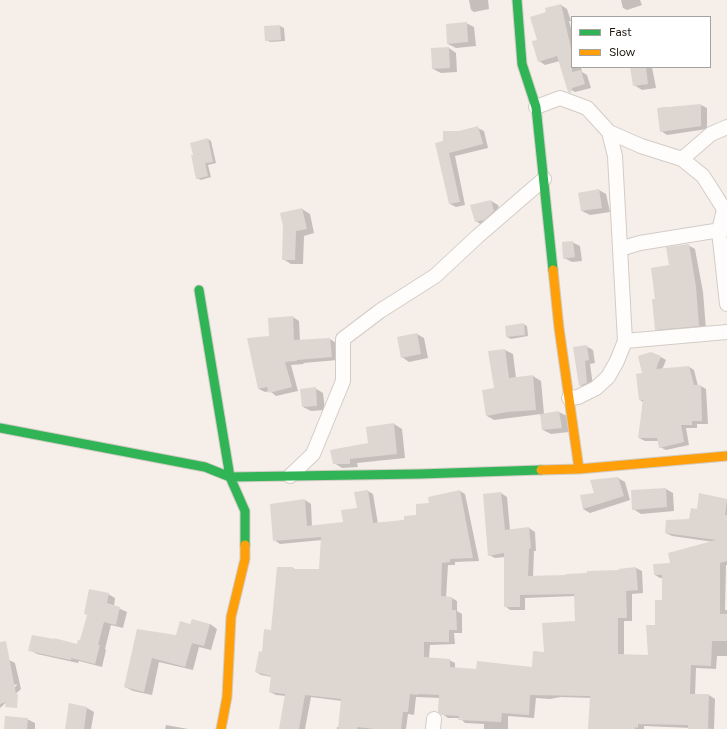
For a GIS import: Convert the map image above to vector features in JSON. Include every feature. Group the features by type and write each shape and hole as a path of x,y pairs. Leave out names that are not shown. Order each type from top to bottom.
{"street":[{"path":"517,0 522,64 536,106 559,328 579,469"},
{"path":"536,106 560,98 587,108 609,132 642,146 682,159 703,176 724,209 723,230 727,304"},
{"path":"682,159 710,134 727,127"},
{"path":"570,398 578,397 596,388 608,377 625,342 615,156 609,132"},
{"path":"290,476 313,454 343,381 343,339 380,311 435,276 478,236 544,179"},
{"path":"620,249 640,243 723,230"},
{"path":"199,290 230,478 245,511 245,559 231,617 228,697 221,729"},
{"path":"625,342 727,332"},
{"path":"0,428 205,467 230,478 579,469 727,456"}],"building":[{"path":"561,4 571,49 572,72 581,70 585,84 572,88 571,93 568,92 557,56 538,62 532,42 537,40 530,17 546,12 545,8"},
{"path":"467,22 468,42 447,44 446,24"},
{"path":"280,25 281,40 265,41 264,26"},
{"path":"449,47 450,68 432,69 431,48"},
{"path":"630,68 646,68 648,84 633,86"},
{"path":"701,104 701,126 660,132 657,108"},
{"path":"478,126 483,144 449,153 460,202 449,204 435,143 443,141 443,131 459,131"},
{"path":"208,138 213,162 205,163 208,176 196,179 190,143"},
{"path":"599,189 602,208 581,211 578,193"},
{"path":"491,200 494,211 484,220 475,222 470,205"},
{"path":"302,208 307,229 296,231 295,260 282,260 283,226 280,213"},
{"path":"573,241 575,257 563,259 562,242"},
{"path":"689,244 696,287 699,326 655,330 652,299 655,299 651,268 669,265 666,247"},
{"path":"293,316 294,340 330,338 332,357 285,362 292,387 269,393 267,387 258,389 247,338 269,336 268,318"},
{"path":"524,323 525,335 506,337 505,326"},
{"path":"417,333 421,354 401,358 397,337"},
{"path":"587,345 589,360 585,361 587,383 579,386 573,347"},
{"path":"505,349 509,378 533,375 536,410 507,412 486,416 482,390 494,388 488,351"},
{"path":"651,352 661,356 656,369 689,366 694,385 701,385 702,421 692,421 692,425 681,425 684,442 659,448 657,438 638,438 643,400 639,400 636,374 642,373 638,356"},
{"path":"316,387 317,406 302,407 300,389"},
{"path":"559,411 562,428 542,430 540,414"},
{"path":"394,423 397,454 350,459 350,464 333,464 330,450 368,443 366,427"},
{"path":"618,477 624,496 583,509 580,495 594,493 590,480"},
{"path":"666,488 667,507 632,510 631,490"},
{"path":"368,490 373,523 404,520 404,516 416,515 416,504 429,503 428,497 460,490 473,558 450,559 450,562 442,563 441,596 452,597 452,610 456,610 457,630 449,630 449,642 424,642 424,657 450,659 450,667 476,669 477,661 532,667 533,651 544,652 542,623 575,621 574,594 520,595 520,607 504,607 504,553 488,556 483,494 501,492 505,530 529,527 531,548 529,549 528,576 566,575 587,573 587,571 619,570 618,569 636,567 638,590 626,591 627,618 618,618 618,654 648,655 646,625 655,625 655,600 662,600 662,575 654,575 653,564 670,563 668,553 716,540 665,533 666,520 689,519 691,508 697,509 699,493 727,499 725,515 727,515 727,561 720,563 720,614 727,614 727,641 712,641 711,666 691,665 690,694 709,694 708,729 688,729 688,725 638,724 638,728 635,727 635,729 588,729 590,696 530,695 529,715 502,713 501,722 458,720 459,716 441,715 438,712 439,695 410,694 408,712 403,712 401,729 374,729 357,727 357,729 338,729 341,699 305,695 299,729 279,729 285,694 269,692 271,676 255,672 259,651 262,652 264,629 271,630 277,567 293,567 293,569 319,569 321,537 273,541 270,504 305,499 307,526 343,522 341,510 357,508 354,492"},
{"path":"89,589 109,593 107,603 120,607 116,625 104,622 95,664 71,658 71,660 28,651 32,635 54,638 77,644 78,640 80,640 87,615 84,614"},
{"path":"192,619 210,624 204,646 192,643 185,667 152,658 144,692 124,687 137,629 176,635 180,621 190,624"},
{"path":"6,641 16,694 18,694 17,708 5,707 6,702 0,704 0,642"},
{"path":"69,703 87,707 84,729 65,729"},
{"path":"5,716 28,718 27,729 4,729"}],"traffic: fast":[{"path":"517,0 522,64 536,107 553,270"},
{"path":"199,290 230,477 245,511 245,545"},
{"path":"0,428 205,467 230,477 419,474 541,470"}],"traffic: slow":[{"path":"553,270 559,328 579,469"},
{"path":"541,470 579,469 727,456"},
{"path":"221,729 227,697 231,617 245,559 245,545"}]}
